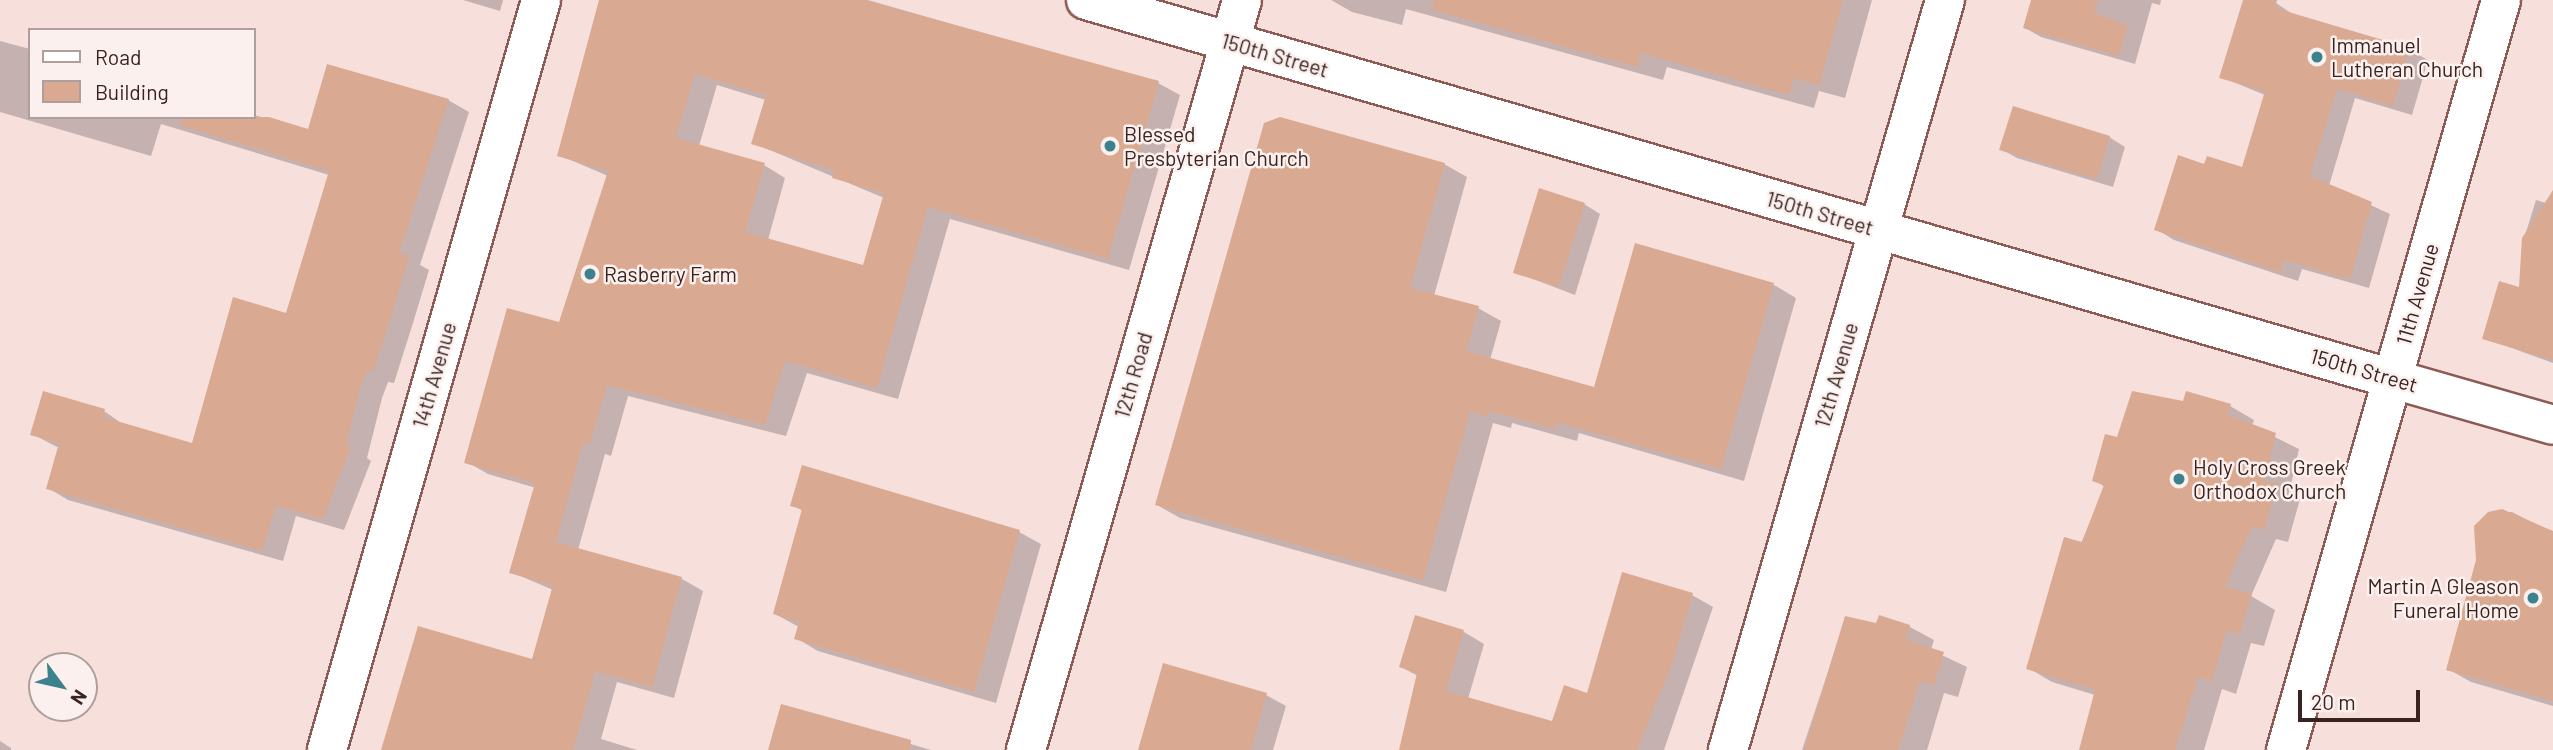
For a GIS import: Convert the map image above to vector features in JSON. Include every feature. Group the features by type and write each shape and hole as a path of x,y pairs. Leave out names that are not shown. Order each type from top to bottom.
{"street":[{"name":"14th Avenue","path":"327,750 541,0"},
{"name":"150th Street","path":"1086,0 2553,425"},
{"name":"12th Road","path":"1026,750 1242,0"},
{"name":"12th Avenue","path":"1728,750 1945,0"},
{"name":"11th Avenue","path":"2286,750 2501,0"}],"building":[{"path":"599,0 864,0 1159,81 1108,259 928,207 877,388 785,361 765,425 607,385 590,445 583,443 556,542 682,577 652,687 595,671 573,750 381,750 418,626 532,659 553,585 509,573 535,483 464,463 507,308 559,322 608,171 557,156","holes":["695,74 766,95 751,144 834,170 832,178 884,193 863,265 745,232 765,163 676,138"]},
{"path":"1434,0 1843,0 1819,85 1793,78 1789,95 1641,53 1637,67 1433,10"},
{"path":"2031,0 2098,0 2094,13 2128,25 2119,56 2023,28"},
{"path":"2243,0 2277,0 2275,8 2410,48 2393,106 2337,89 2310,176 2372,202 2350,279 2284,260 2280,272 2154,230 2178,155 2204,164 2207,156 2242,167 2265,91 2219,78"},
{"path":"327,64 449,99 399,253 409,256 393,311 373,372 367,371 361,385 346,446 351,447 323,519 276,506 262,551 46,489 59,443 30,435 43,391 105,409 103,417 192,443 233,297 286,313 329,171 180,125 181,119 269,117 308,129"},
{"path":"2013,106 2110,136 2097,179 1999,150"},
{"path":"1280,117 1445,163 1410,288 1479,306 1466,351 1594,387 1635,243 1774,283 1721,469 1556,422 1554,429 1490,411 1488,417 1470,411 1423,580 1155,505 1264,123"},
{"path":"1539,188 1585,203 1559,287 1513,273"},
{"path":"2553,190 2553,360 2482,339 2499,281 2519,287 2522,238"},
{"path":"2132,391 2183,401 2186,391 2231,404 2228,415 2276,433 2264,481 2277,484 2264,530 2252,526 2225,587 2252,594 2240,634 2227,630 2212,681 2198,677 2175,750 2079,750 2095,690 2026,669 2064,537 2082,542 2104,485 2092,481 2105,434 2117,437"},
{"path":"802,465 1020,530 974,692 794,639 799,622 773,614 802,509 790,506"},
{"path":"2502,509 2553,531 2553,701 2446,670 2476,560 2474,526 2488,512"},
{"path":"1622,572 1693,593 1673,661 1637,750 1399,750 1417,673 1399,667 1415,615 1464,630 1446,691 1552,721 1564,685 1587,693"},
{"path":"1879,615 1910,625 1906,640 1944,652 1934,685 1920,681 1898,750 1804,750 1845,616 1876,623"},
{"path":"1163,663 1267,693 1251,750 1138,750"},
{"path":"781,704 911,740 910,750 768,750"}],"place":[{"name":"Immanuel Lutheran Church","path":"2317,57"},
{"name":"Blessed Presbyterian Church","path":"1110,146"},
{"name":"Rasberry Farm","path":"590,274"},
{"name":"Holy Cross Greek Orthodox Church","path":"2179,479"},
{"name":"Martin A Gleason Funeral Home","path":"2533,598"}]}
